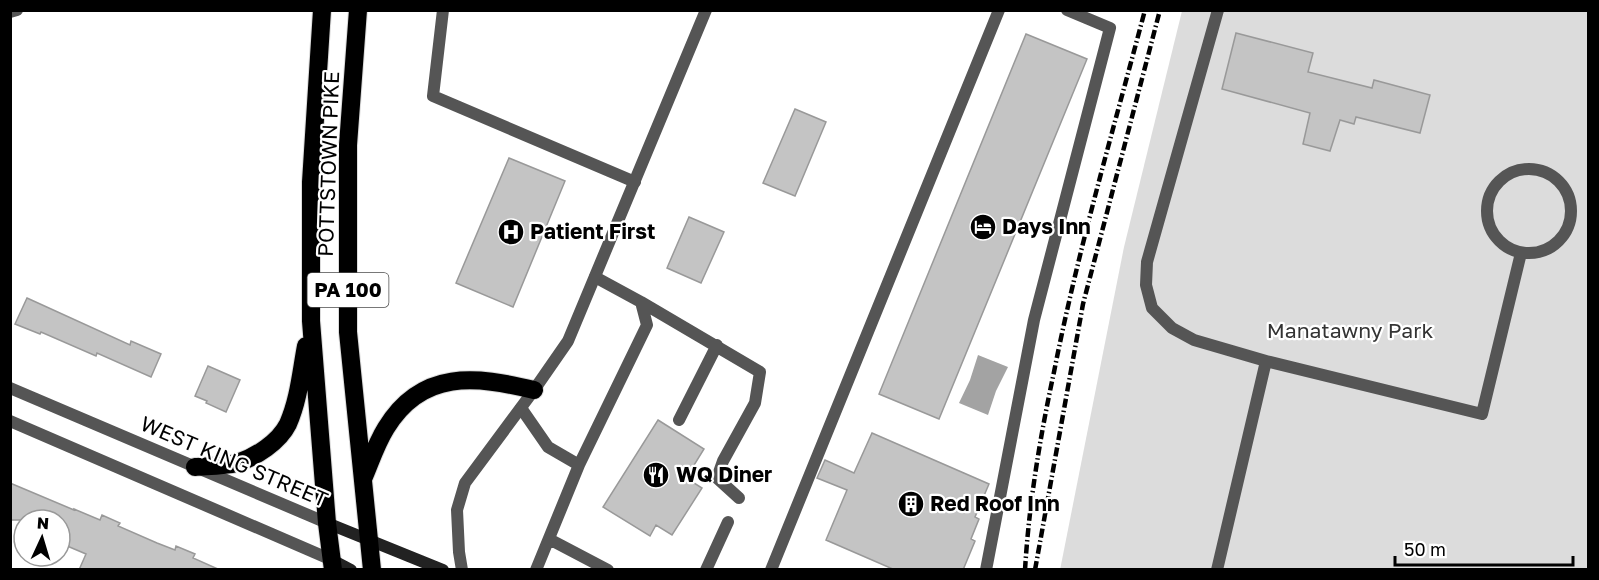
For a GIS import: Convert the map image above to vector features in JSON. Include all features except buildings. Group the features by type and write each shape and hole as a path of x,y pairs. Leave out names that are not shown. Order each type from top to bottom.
{"highway":[{"name":"POTTSTOWN PIKE","path":"322,10 311,182 310,321 332,565"},
{"name":"POTTSTOWN PIKE","path":"358,10 348,145 348,332 372,570"},
{"path":"195,467 237,463 262,451 281,435 288,424 297,399 310,321"},
{"path":"362,481 392,418 421,392 442,383 470,379 534,390"}],"main road":[{"name":"WEST KING STREET","path":"327,523 443,570"},
{"path":"332,565 351,570"}],"street":[{"path":"443,10 434,96 635,182"},
{"path":"462,570 458,510 465,483 567,341 706,10"},
{"path":"771,570 999,10"},
{"path":"986,570 1034,320 1110,28 1067,10"},
{"path":"1218,10 1147,262 1146,285 1152,308 1172,328 1194,340 1266,361 1482,414 1521,253"},
{"path":"1526,168 1552,175 1562,185 1569,198 1571,212 1568,227 1561,239 1550,248 1535,253 1521,253 1497,240 1486,215 1487,202 1492,189 1501,178 1513,171 1526,168"},
{"path":"595,277 717,345 760,372 755,403 723,461 717,478 739,498"},
{"path":"536,570 579,465 647,325 642,302"},
{"path":"680,420 717,345"},
{"path":"1217,570 1266,361"},
{"name":"WEST KING STREET","path":"10,388 327,523"},
{"path":"521,408 548,447 579,465"},
{"path":"10,421 332,565"},
{"path":"706,570 728,522"},
{"path":"549,539 608,570"}],"green space":[{"name":"Manatawny Park","path":"1182,11 1588,11 1588,569 1060,570 1124,247"}],"shaded area":[{"path":"978,355 1008,367 996,391 988,415 959,403"}],"railway":[{"path":"1025,570 1036,470 1063,326 1096,191 1145,10"},
{"path":"1035,570 1083,304 1160,10"}],"place":[{"name":"Days Inn","path":"983,227"},
{"name":"Patient First","path":"511,232"},
{"name":"WQ Diner","path":"656,475"},
{"name":"Red Roof Inn","path":"911,504"}]}
